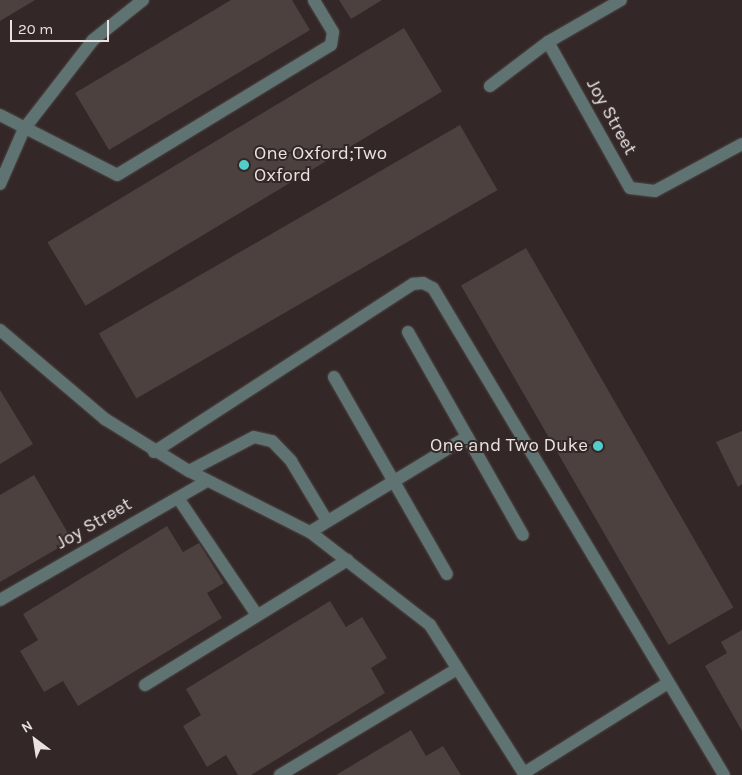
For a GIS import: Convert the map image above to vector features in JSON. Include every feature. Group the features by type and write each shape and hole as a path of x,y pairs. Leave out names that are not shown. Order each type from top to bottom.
{"street":[{"path":"0,184 24,128 93,40 143,0"},
{"path":"0,115 110,174 123,173 330,45 334,32 314,0"},
{"path":"490,86 548,42 621,0"},
{"name":"Joy Street","path":"548,42 630,188 655,191 742,144"},
{"path":"154,452 413,284 423,283 433,288 724,775"},
{"path":"0,330 105,419 154,452 310,532 430,625 524,774 668,683"},
{"path":"408,332 523,535"},
{"path":"334,377 392,482 447,574"},
{"path":"189,471 254,437 272,441 291,461 327,521"},
{"path":"310,532 467,437"},
{"name":"Joy Street","path":"0,600 207,480"},
{"path":"178,498 257,615"},
{"path":"145,685 347,560"},
{"path":"280,775 457,669"}],"building":[{"path":"0,0 35,0 0,21"},
{"path":"231,0 292,0 310,30 109,150 75,93"},
{"path":"339,0 382,0 351,19"},
{"name":"One Oxford;Two Oxford","path":"404,28 442,91 86,306 47,242"},
{"path":"460,125 498,190 136,398 99,334"},
{"name":"One and Two Duke","path":"526,248 734,607 669,645 461,286"},
{"path":"0,390 33,444 0,464"},
{"path":"742,431 742,484 738,487 716,442"},
{"path":"34,475 72,540 0,582 0,495"},
{"path":"167,526 183,552 199,543 224,583 207,593 222,618 78,706 63,681 44,692 20,651 38,640 23,614"},
{"path":"330,601 346,627 362,617 387,658 371,668 385,693 251,775 238,775 226,755 207,767 183,726 201,715 186,689"},
{"path":"742,630 742,731 705,666 727,653 721,642"},
{"path":"411,730 426,756 443,746 461,775 336,775"}],"place":[{"name":"One Oxford;Two Oxford","path":"244,165"},
{"name":"One and Two Duke","path":"598,446"}]}
